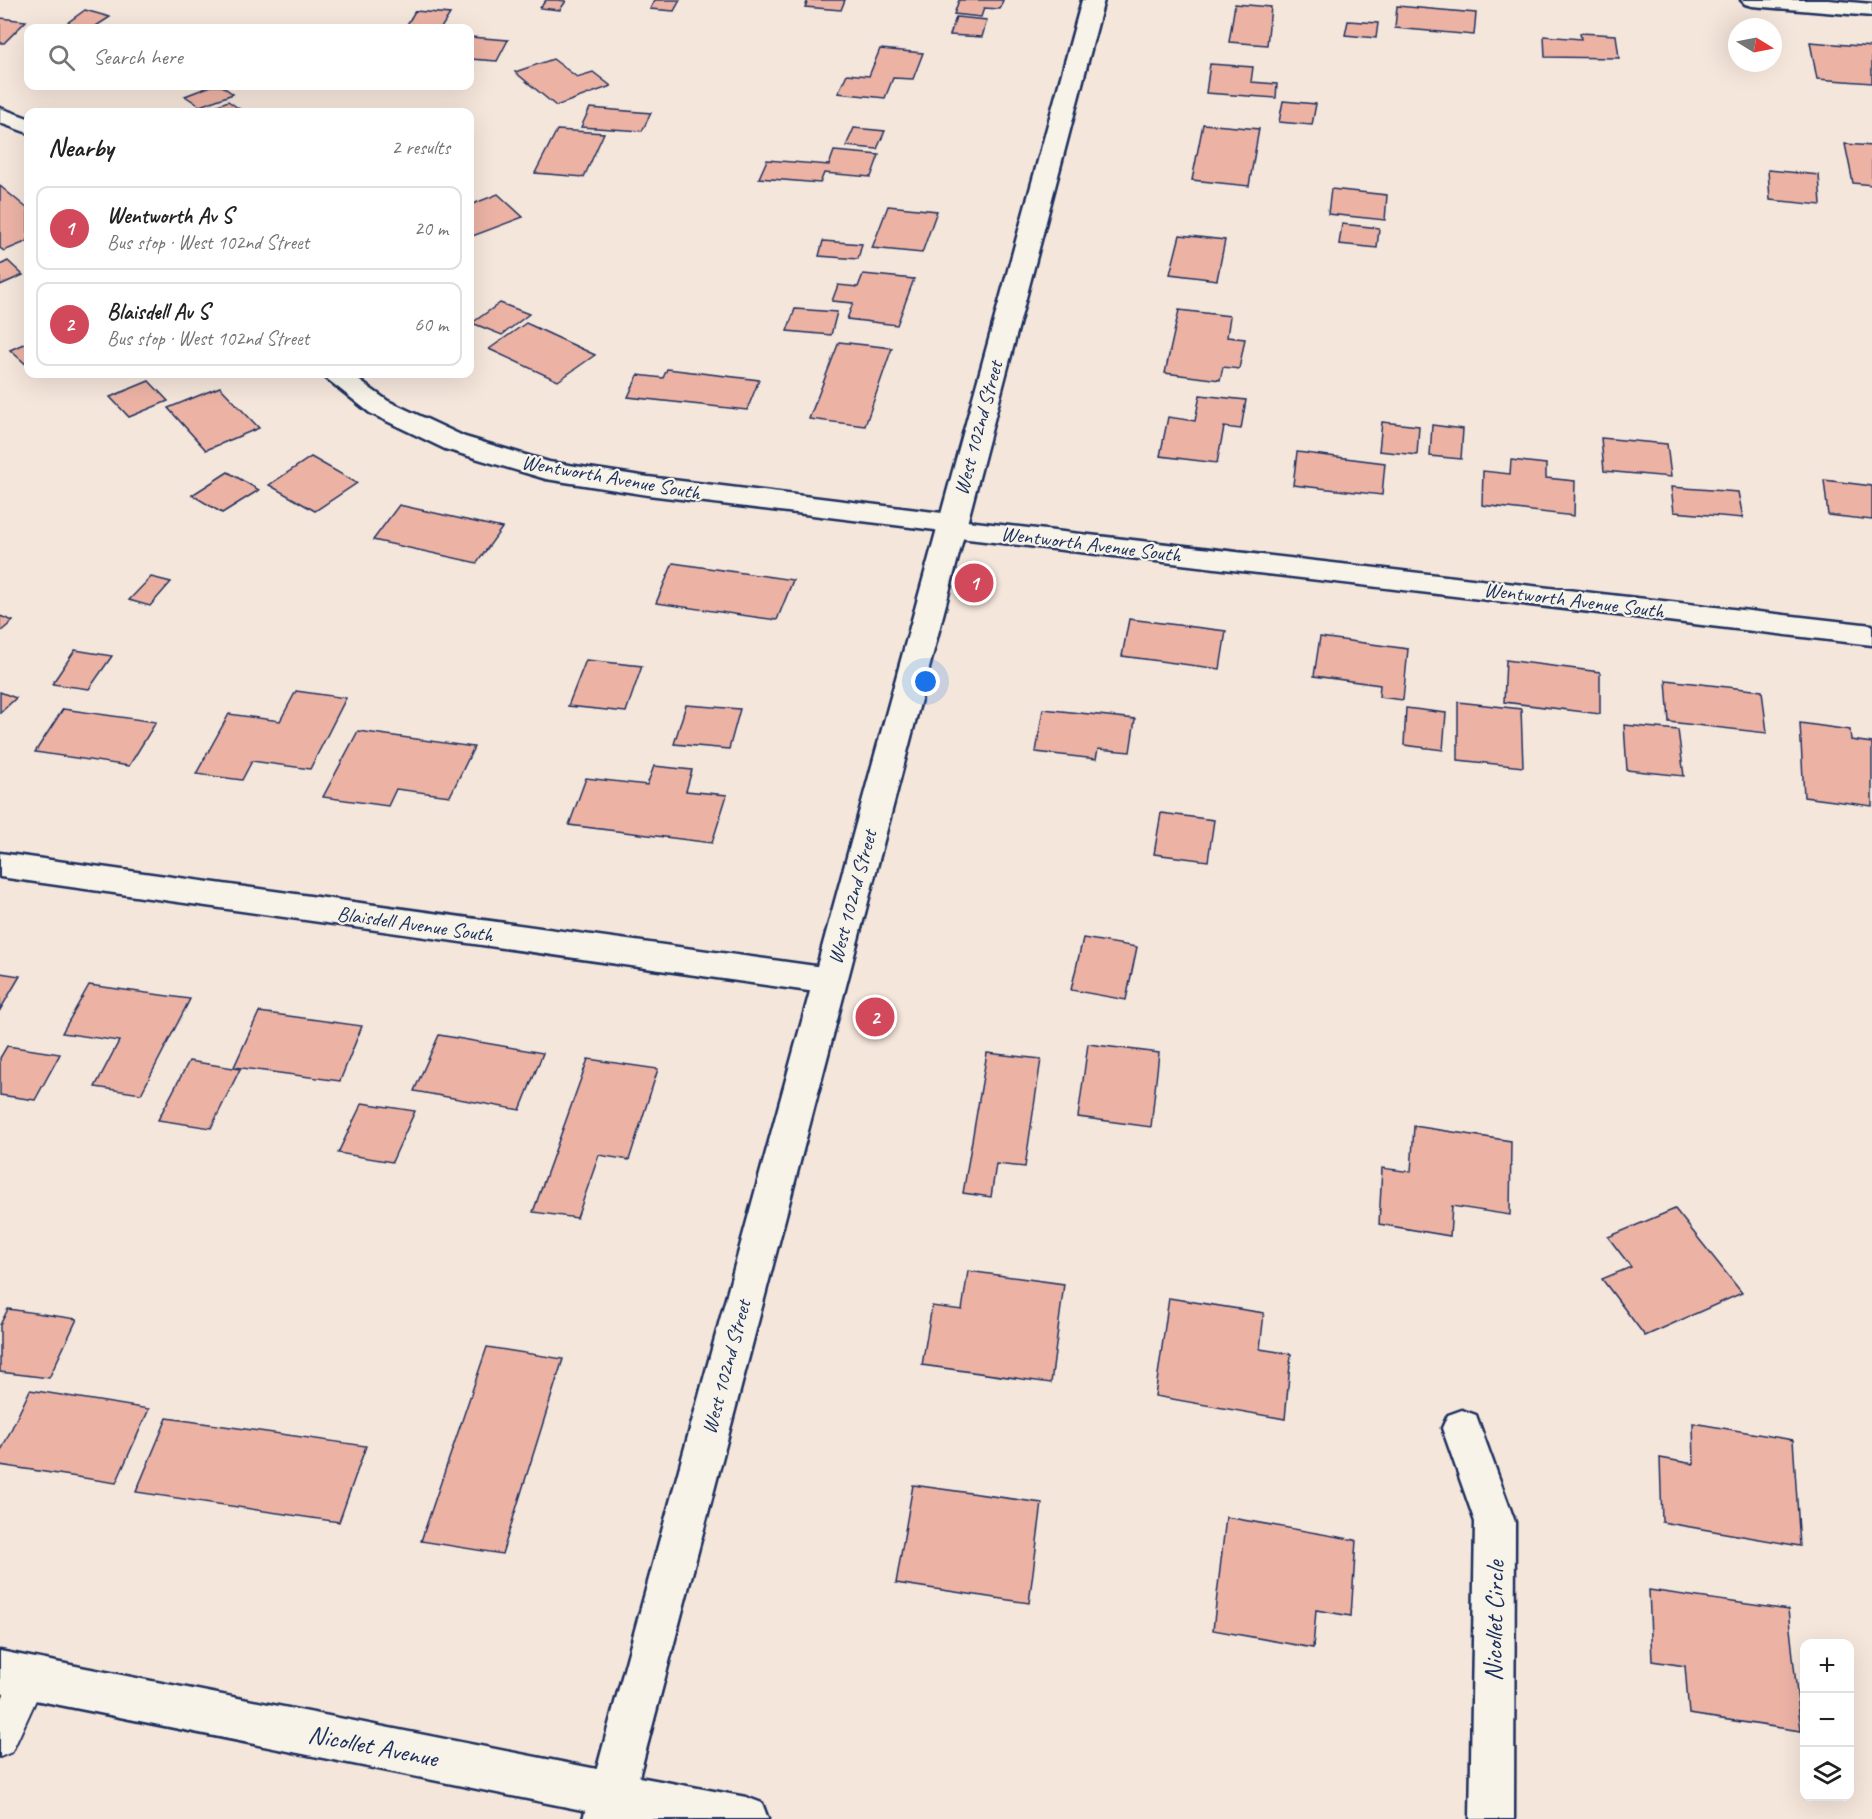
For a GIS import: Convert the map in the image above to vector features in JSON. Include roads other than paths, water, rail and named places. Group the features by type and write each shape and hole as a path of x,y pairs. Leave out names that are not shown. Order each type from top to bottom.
{"street":[{"name":"West 102nd Street","path":"608,1807 1093,0"},
{"path":"1752,0 1872,10"},
{"path":"0,115 24,124"},
{"name":"Wentworth Avenue South","path":"339,378 379,407 455,443 546,470 648,486 942,522 951,528 1872,635"},
{"name":"Blaisdell Avenue South","path":"0,865 830,981"},
{"name":"Nicollet Circle","path":"1462,1428 1495,1522 1492,1819"},
{"name":"Nicollet Avenue","path":"15,1675 608,1807 746,1819"}],"lane":[{"path":"0,1740 15,1675"}],"place":[{"name":"Wentworth Av S","path":"974,583"},
{"name":"Blaisdell Av S","path":"875,1017"}]}
